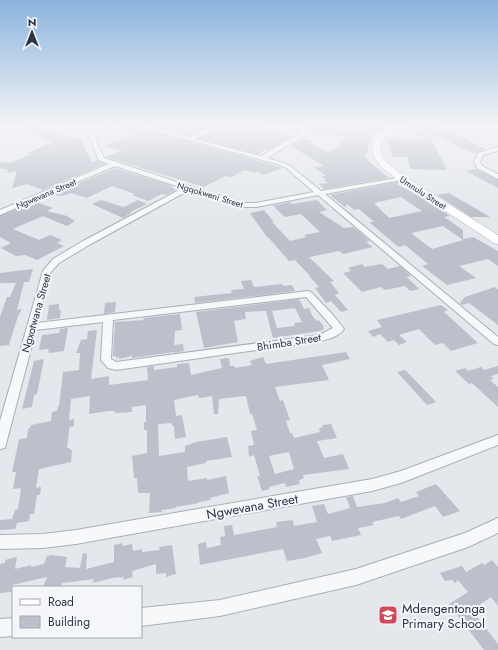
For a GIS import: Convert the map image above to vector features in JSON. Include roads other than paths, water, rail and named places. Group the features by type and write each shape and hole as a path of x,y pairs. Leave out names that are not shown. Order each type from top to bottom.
{"street":[{"name":"Ngqokweni Street","path":"98,155 99,158 113,164 240,205 250,206 401,178"},
{"path":"252,155 287,166 498,342"},
{"path":"262,158 267,155"},
{"name":"Umnulu Street","path":"377,155 384,165 401,178 498,240"},
{"path":"480,155 477,162 479,167 498,177"},
{"name":"Ngwevana Street","path":"0,213 113,164"},
{"name":"Ngxotwana Street","path":"0,444 46,273 52,263 188,188"},
{"name":"Bhimba Street","path":"32,327 308,294 330,317 339,329 332,334 315,338 116,366 109,364 106,360 108,318"},
{"name":"Ngwevana Street","path":"0,542 43,541 76,537 372,485 401,477 498,440"},
{"path":"142,617 220,608 356,577 468,540 498,525"},
{"path":"0,628 12,627"}],"place":[{"name":"Mdengentonga Primary School","path":"388,615"}]}
